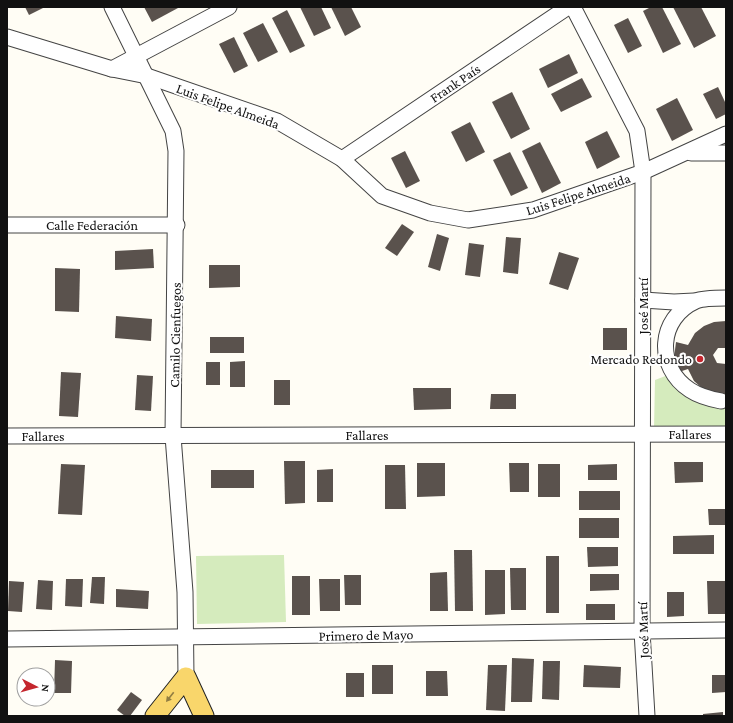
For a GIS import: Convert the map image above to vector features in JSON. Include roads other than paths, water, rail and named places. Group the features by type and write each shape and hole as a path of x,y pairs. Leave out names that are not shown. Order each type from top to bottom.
{"main road":[{"path":"155,716 186,677 204,716"}],"street":[{"name":"Camilo Cienfuegos","path":"112,7 174,131 176,151 176,225 173,436 185,592 186,677"},
{"path":"112,69 229,7"},
{"name":"Frank País","path":"342,159 568,7"},
{"name":"José Martí","path":"573,7 637,131 643,172 642,631 647,716"},
{"name":"Luis Felipe Almeida","path":"7,36 112,69 147,76 277,121 342,159 382,196 430,213 468,220 533,210 643,172 726,134"},
{"path":"687,153 726,153"},
{"name":"Calle Federación","path":"7,225 176,225"},
{"path":"643,300 674,302 726,298"},
{"path":"697,300 682,310 671,324 665,340 665,358 676,378 689,390 706,398 721,401"},
{"path":"642,360 665,358"},
{"name":"Fallares","path":"7,436 726,434"},
{"name":"Primero de Mayo","path":"7,639 726,630"}],"place":[{"name":"Mercado Redondo","path":"700,359"}]}
